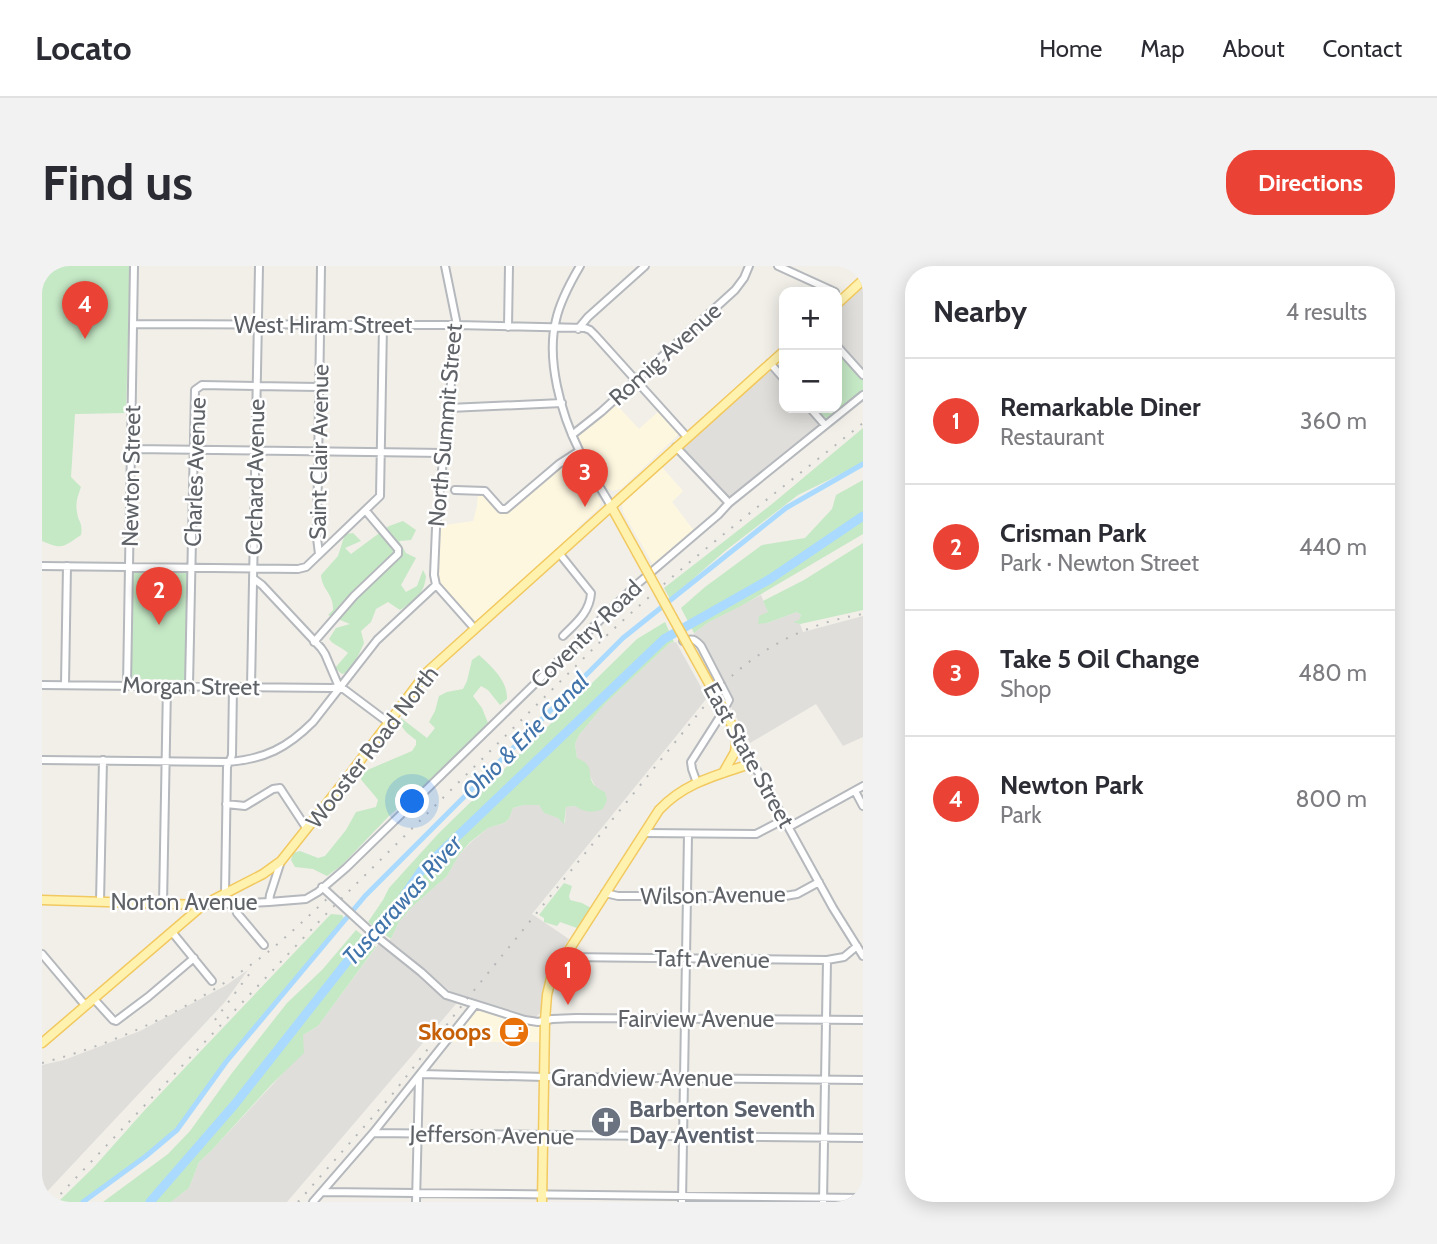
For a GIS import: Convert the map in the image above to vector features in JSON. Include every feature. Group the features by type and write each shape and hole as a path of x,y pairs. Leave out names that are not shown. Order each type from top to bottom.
{"main road":[{"path":"842,292 863,280"},
{"name":"Wooster Road North","path":"42,1042 203,905 262,874 281,860 426,673 779,355"},
{"name":"East State Street","path":"611,506 753,764"},
{"path":"722,774 735,752 735,730"},
{"path":"543,1199 545,1020 551,978 659,810 669,799 696,783 753,764"},
{"name":"Norton Avenue","path":"42,900 203,905"}],"street":[{"name":"Newton Street","path":"127,686 134,266"},
{"name":"Orchard Avenue","path":"251,687 259,266"},
{"name":"Saint Clair Avenue","path":"319,554 317,538 321,266"},
{"name":"North Summit Street","path":"436,585 436,528 457,325 445,266"},
{"path":"508,327 509,266"},
{"path":"580,266 556,320 553,356 562,403 572,435 611,506"},
{"path":"578,329 645,266"},
{"name":"Romig Avenue","path":"572,435 735,290 744,278 748,266"},
{"path":"778,266 824,287"},
{"name":"West Hiram Street","path":"134,324 457,325 578,329"},
{"path":"42,566 302,569 380,496 383,325"},
{"path":"578,329 590,330 687,437"},
{"path":"841,350 863,375"},
{"path":"770,363 779,373"},
{"name":"Charles Avenue","path":"190,686 194,395 196,388 200,386 257,387"},
{"path":"257,387 319,387"},
{"name":"Coventry Road","path":"322,887 346,868 635,586 729,503 863,395"},
{"path":"449,408 562,403"},
{"path":"814,413 825,425"},
{"path":"676,447 729,503"},
{"path":"132,450 444,453"},
{"path":"455,490 485,491 501,509 506,509 559,464 579,451"},
{"path":"314,642 354,596 398,554 398,549 366,511"},
{"path":"559,553 591,593 589,606 583,616 563,636"},
{"path":"65,684 67,566"},
{"path":"254,579 262,584 325,654 339,687 389,723"},
{"path":"42,760 228,762 256,758 280,748 302,733 383,634 436,585 475,629"},
{"path":"683,641 696,640 701,646 729,700 691,762 696,783"},
{"name":"Morgan Street","path":"42,685 339,687"},
{"path":"163,904 167,686"},
{"path":"225,894 226,804 228,762 232,759 233,687"},
{"path":"100,902 103,760"},
{"name":"East State Street","path":"753,764 863,956"},
{"path":"789,827 863,786"},
{"path":"226,804 245,806 273,789 280,788 307,829"},
{"path":"855,791 863,806"},
{"path":"645,832 756,834 783,820"},
{"path":"682,1199 688,834"},
{"path":"269,902 281,860"},
{"name":"Wilson Avenue","path":"605,893 618,896 788,896 819,882"},
{"name":"Norton Avenue","path":"203,905 306,899 322,887"},
{"name":"Fairview Avenue","path":"322,887 446,995 525,1020 863,1020"},
{"path":"234,904 237,914 264,945"},
{"path":"172,932 212,981"},
{"name":"Taft Avenue","path":"564,957 827,960 844,957 857,946"},
{"path":"42,954 85,1005"},
{"path":"94,999 116,1021 194,958"},
{"path":"823,1200 827,960"},
{"path":"313,1202 373,1133 475,1005"},
{"path":"416,1202 420,1075"},
{"name":"Grandview Avenue","path":"420,1075 863,1080"},
{"name":"Jefferson Avenue","path":"373,1133 863,1139"},
{"path":"322,1192 543,1199 863,1198"}],"shaded area":[{"path":"863,282 863,373 842,350 842,301"},
{"path":"770,364 779,375 779,413 813,413 822,423 730,501 679,446"},
{"path":"614,402 639,429 660,410 679,434 621,489 612,491 607,488 574,435"},
{"path":"576,456 601,502 599,508 476,627 437,582 439,526 473,521 478,492 484,493 501,510 567,459"},
{"path":"660,465 683,491 672,502 695,532 654,566 622,506 624,500"},
{"path":"761,595 768,612 767,623 797,612 801,615 799,621 795,622 800,624 803,632 863,616 863,737 843,746 816,704 750,743 693,635 709,622"},
{"path":"676,642 707,698 532,914 569,939 550,970 543,1010 533,1017 450,991 388,941 399,922 447,876 459,855 471,842 488,828 509,819 513,808 539,805 545,813 565,823 566,807 575,806 595,786 577,758 575,744 579,735 605,704 670,643"},
{"path":"380,942 445,998 460,1002 287,1202 171,1202 189,1188 199,1162 287,1069 303,1035 318,1026"},
{"path":"248,970 224,1003 42,1197 42,1065 64,1060 140,1031 225,986"},
{"path":"476,1006 544,1022 543,1042 449,1042"}],"green space":[{"path":"42,266 130,266 126,413 75,414 71,477 81,487 76,505 81,535 66,545 59,546 42,541"},
{"path":"842,354 863,378 863,391 842,408"},
{"path":"820,413 836,413 830,418"},
{"path":"863,428 863,463 798,495 725,551 670,599 664,588 772,504"},
{"path":"863,480 863,534 694,633 681,608 762,545 805,538 832,509 836,495"},
{"path":"403,521 416,530 411,540 399,541 406,553 416,558 401,585 406,592 417,586 423,570 426,576 423,588 414,600 400,610 388,602 376,609 371,622 361,631 364,643 351,671 342,674 335,668 348,653 329,639 336,628 350,624 328,615 333,610 333,605 321,575 338,556 345,534 353,533 361,541 345,548 351,554 389,526"},
{"path":"863,543 863,610 800,624 793,622 799,620 801,615 797,612 758,624 759,616 768,612 763,601 804,580"},
{"path":"132,570 188,571 185,680 130,679"},
{"path":"665,622 674,642 605,704 579,735 575,744 577,758 589,767 592,782 605,792 607,800 603,809 589,812 575,806 566,807 564,824 558,818 544,813 539,805 513,808 509,819 504,823 488,828 470,842 447,876 399,922 391,939 368,922 389,888 438,834 637,639"},
{"path":"479,655 498,675 507,692 507,699 500,705 488,690 481,686 473,696 488,723 431,780 389,816 342,865 327,876 313,869 295,867 291,860 293,853 300,851 318,858 325,856 346,830 356,812 376,807 378,800 358,774 412,751 416,740 403,728 401,718 427,738 435,728 429,722 439,696 463,689 472,660"},
{"path":"564,883 572,886 570,900 591,908 577,928 560,922 557,926 544,922 544,918 539,915"},
{"path":"331,914 342,915 345,920 226,1062 177,1130 84,1202 58,1202 94,1167"},
{"path":"356,930 376,947 318,1026 303,1035 304,1053 199,1162 189,1188 171,1202 103,1202 168,1154 190,1131 287,1003 322,970"}],"waterway":[{"name":"Ohio & Erie Canal","path":"83,1202 177,1130 226,1062 365,896 623,638 786,508 863,464"},
{"name":"Tuscarawas River","path":"150,1202 235,1104 353,954 394,910 421,871 664,639 770,579 863,516"}],"railway":[{"path":"53,1202 329,911 602,640 697,556 863,423"},
{"path":"298,1202 391,1096 719,688 750,661 785,639 822,624 863,614"},
{"path":"42,1063 132,1032 189,1004 268,952 332,894"},
{"path":"215,1020 253,969"}],"place":[{"name":"Newton Park","path":"85,339"},
{"name":"Take 5 Oil Change","path":"585,507"},
{"name":"Crisman Park","path":"159,625"},
{"name":"Remarkable Diner","path":"568,1005"},
{"name":"Skoops","path":"514,1032"},
{"name":"Barberton Seventh Day Aventist","path":"606,1122"}]}
